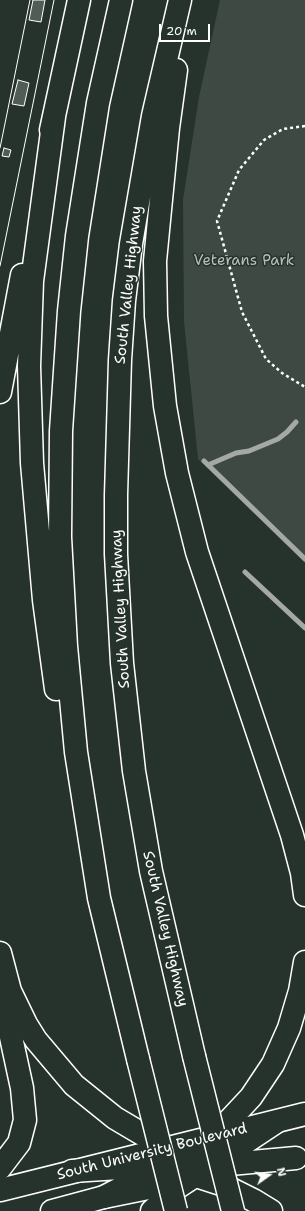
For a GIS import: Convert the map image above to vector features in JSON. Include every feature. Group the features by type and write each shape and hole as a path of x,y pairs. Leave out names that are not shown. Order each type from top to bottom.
{"main road":[{"path":"0,392 8,345 79,0"},
{"path":"99,898 76,752 66,646 60,537 61,431 68,318 77,236 98,103 121,0"},
{"name":"South Valley Highway","path":"180,0 153,116 131,244 124,301 120,360 116,502 122,655 134,771 151,871 194,1056 233,1211"},
{"path":"188,0 171,106 158,224 155,293 161,378 171,444 193,537 208,587 292,835 302,873 305,895"},
{"path":"54,117 32,281 29,366 32,463 44,600 58,701 70,770 99,898 176,1211"},
{"path":"255,723 305,849"},
{"path":"0,953 5,974 17,1006 26,1024 49,1058 87,1097 171,1158 200,1174 247,1196 271,1211"},
{"path":"210,1138 232,1118 251,1097 273,1064 282,1046 293,1016 305,962"},
{"path":"0,984 22,1088 25,1120 19,1143 0,1168"},
{"name":"South University Boulevard","path":"0,1190 72,1171 117,1167 171,1158 210,1138 305,1114"},
{"path":"152,1211 200,1174 276,1122"},
{"path":"52,1211 104,1197 248,1163 300,1157"},
{"path":"104,1197 171,1158"}],"path":[{"path":"305,126 283,130 264,140 239,170 217,221 242,312 266,359 282,373 305,387"}],"green space":[{"name":"Veterans Park","path":"220,0 305,0 305,563 198,459 184,321 183,200 199,97"}],"building":[{"path":"33,0 45,0 41,22 29,20"},
{"path":"18,80 29,83 24,106 12,104"},
{"path":"4,148 11,150 9,157 2,156"}],"waterway":[{"path":"208,465 236,453 249,451 278,439 296,422"},
{"path":"204,461 305,559"},
{"path":"245,572 305,628"}],"tram line":[{"path":"0,148 30,0"},
{"path":"0,266 54,0"}]}
